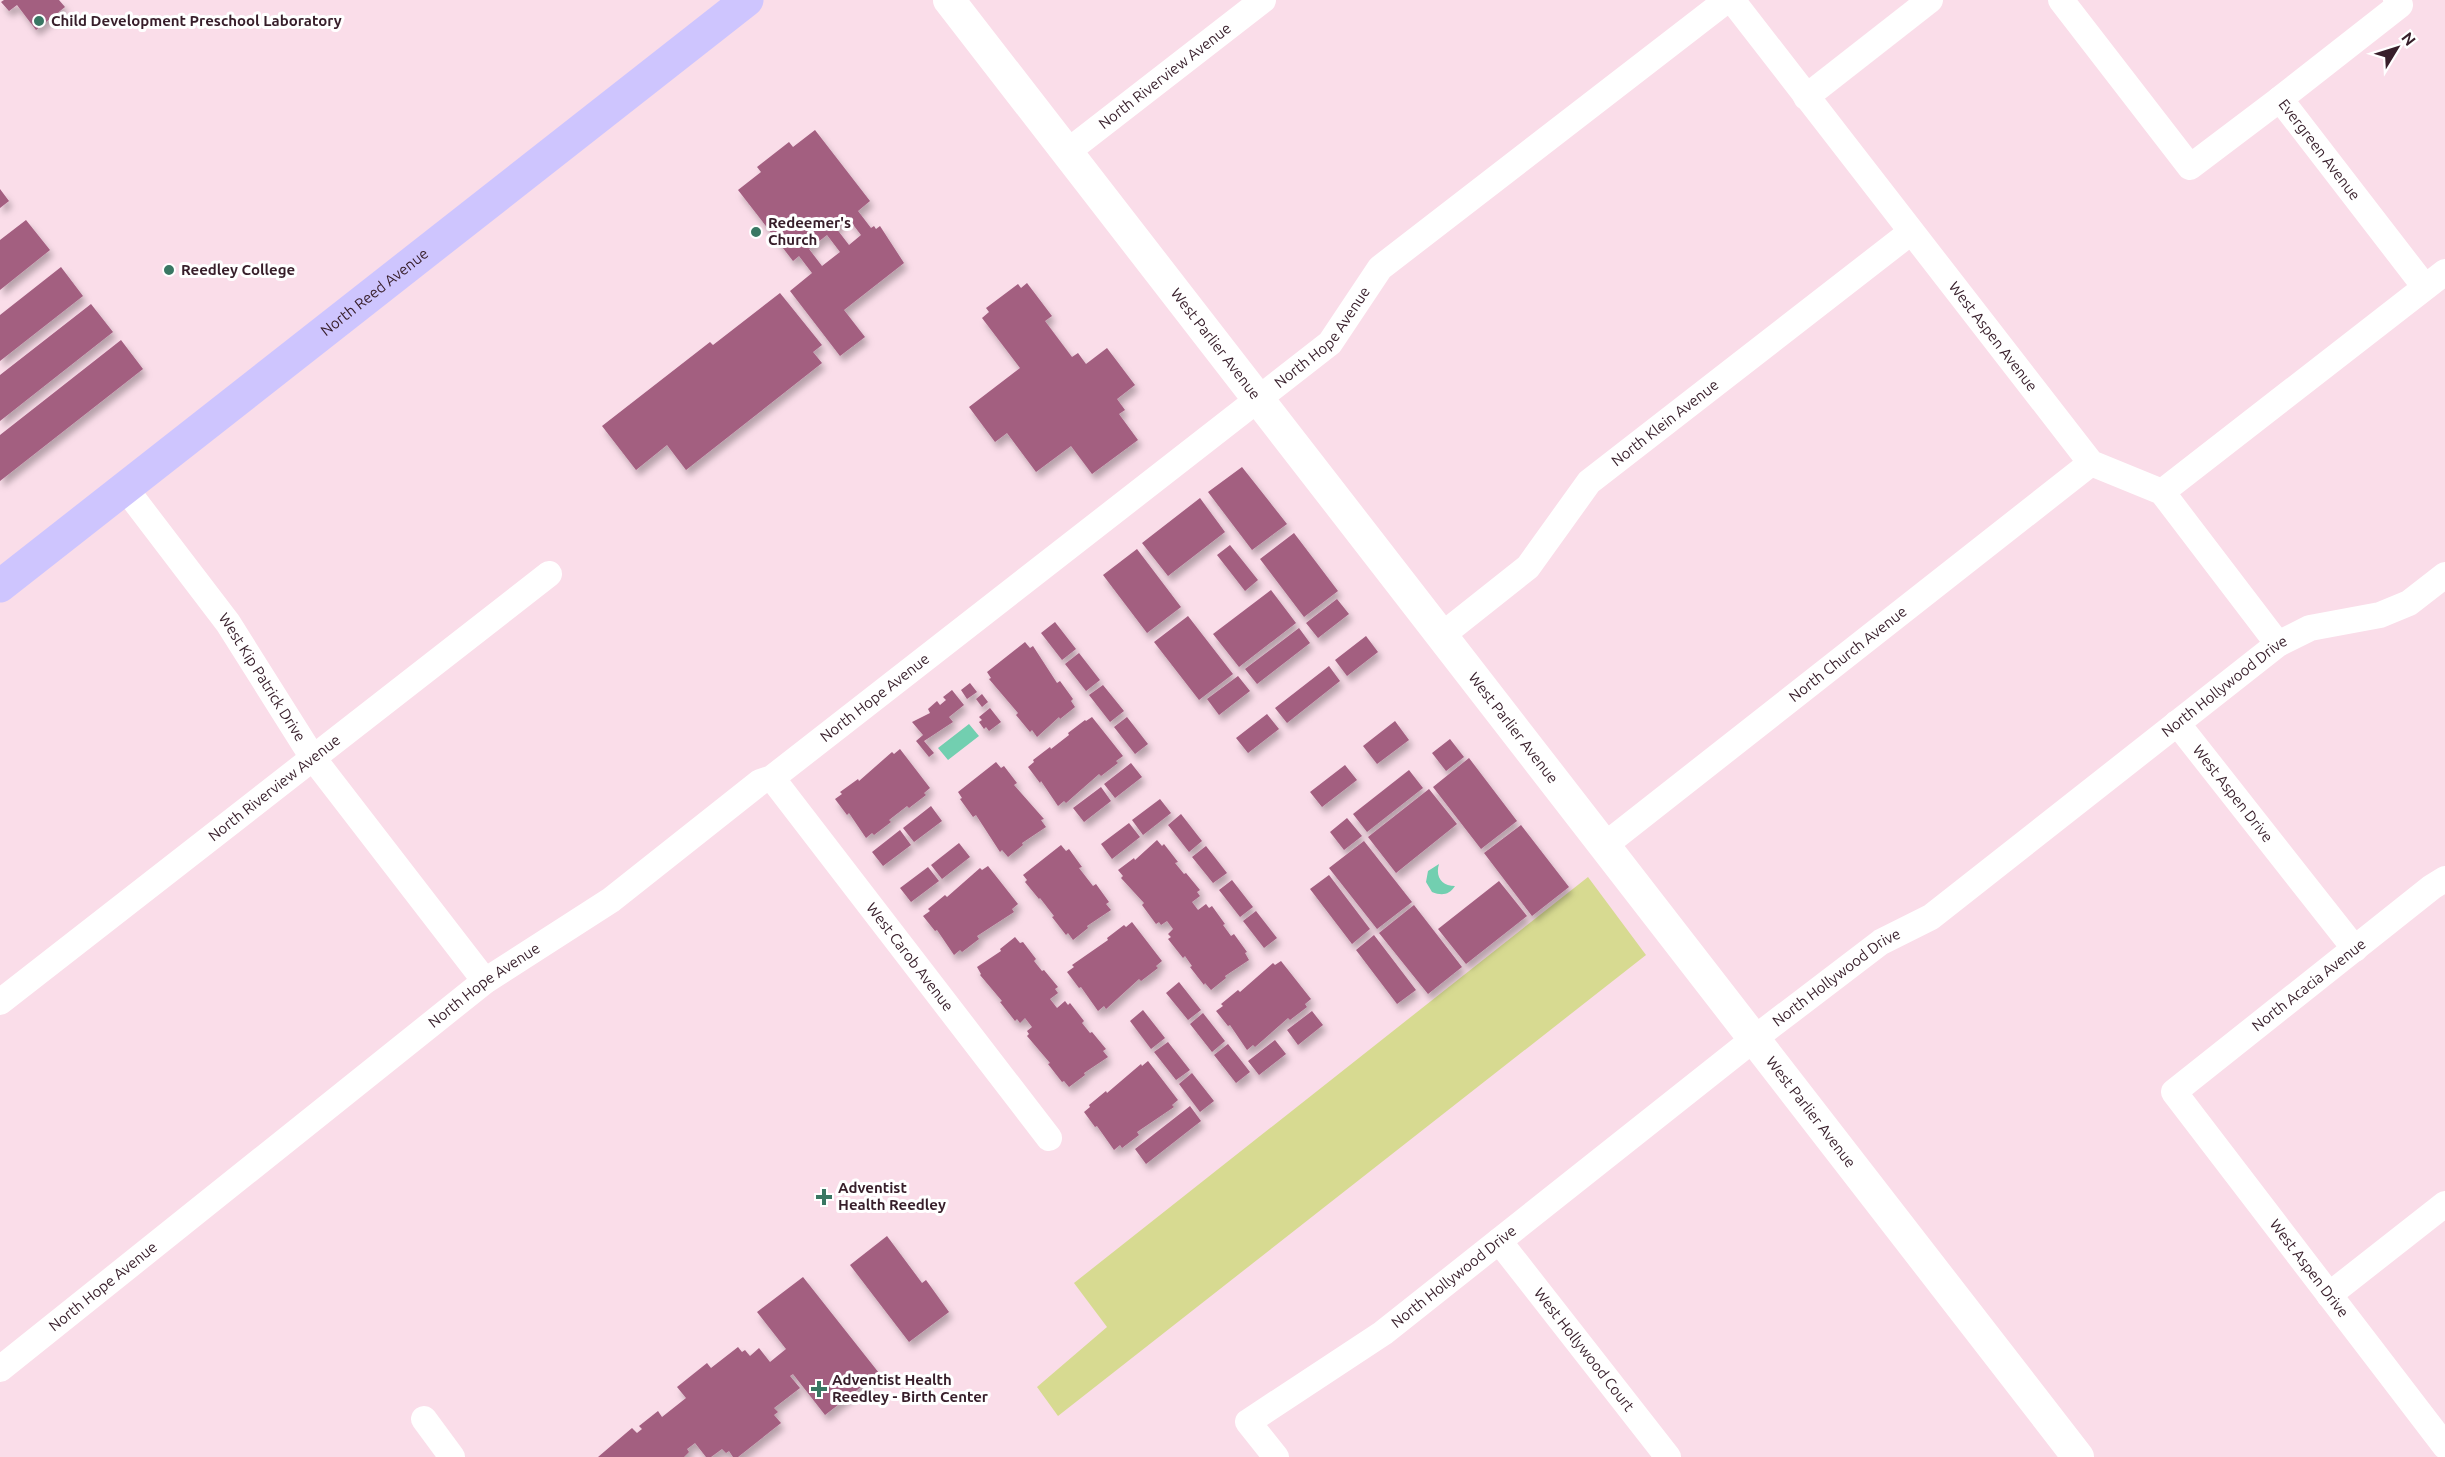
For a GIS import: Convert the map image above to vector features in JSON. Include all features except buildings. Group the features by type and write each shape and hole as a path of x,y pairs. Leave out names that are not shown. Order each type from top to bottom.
{"main road":[{"name":"North Reed Avenue","path":"0,586 747,0"}],"street":[{"name":"West Parlier Avenue","path":"949,0 2078,1457"},
{"name":"North Riverview Avenue","path":"1067,152 1263,0"},
{"name":"North Hope Avenue","path":"0,1369 485,981 611,900 760,782 772,778 1330,343 1380,268 1727,0"},
{"name":"West Aspen Avenue","path":"1732,0 2091,463 2162,492"},
{"path":"1806,97 1930,0"},
{"name":"Evergreen Avenue","path":"2061,0 2190,167 2280,99 2435,279"},
{"path":"2280,99 2400,5 2396,0"},
{"name":"North Klein Avenue","path":"1441,636 1527,567 1589,482 1911,232"},
{"path":"2278,644 2162,492 2435,279"},
{"name":"North Church Avenue","path":"1605,845 2091,463"},
{"name":"West Kip Patrick Drive","path":"125,488 228,623 313,758 485,981"},
{"name":"North Riverview Avenue","path":"0,1002 549,574"},
{"name":"North Hollywood Drive","path":"1276,1457 1248,1422 1383,1333 1755,1038 1881,942 1931,917 2278,644 2310,628 2380,615 2409,603 2445,575"},
{"name":"West Aspen Drive","path":"2177,723 2355,949"},
{"name":"West Carob Avenue","path":"772,778 1049,1138"},
{"name":"North Acacia Avenue","path":"2174,1092 2445,879"},
{"name":"West Aspen Drive","path":"2174,1092 2445,1446"},
{"path":"2329,1295 2445,1204"},
{"name":"West Hollywood Court","path":"1499,1241 1668,1457"},
{"path":"424,1419 452,1457"}],"shaded area":[{"path":"969,724 979,736 948,760 938,748"},
{"path":"1439,864 1438,873 1441,880 1455,886 1445,894 1432,892 1426,882 1428,871"},
{"path":"1588,877 1646,955 1058,1416 1037,1387 1107,1327 1074,1283"}],"place":[{"name":"Child Development Preschool Laboratory","path":"39,21"},
{"name":"Redeemer's Church","path":"756,232"},
{"name":"Reedley College","path":"169,270"},
{"name":"Adventist Health Reedley","path":"824,1197"},
{"name":"Adventist Health Reedley - Birth Center","path":"819,1389"}]}
